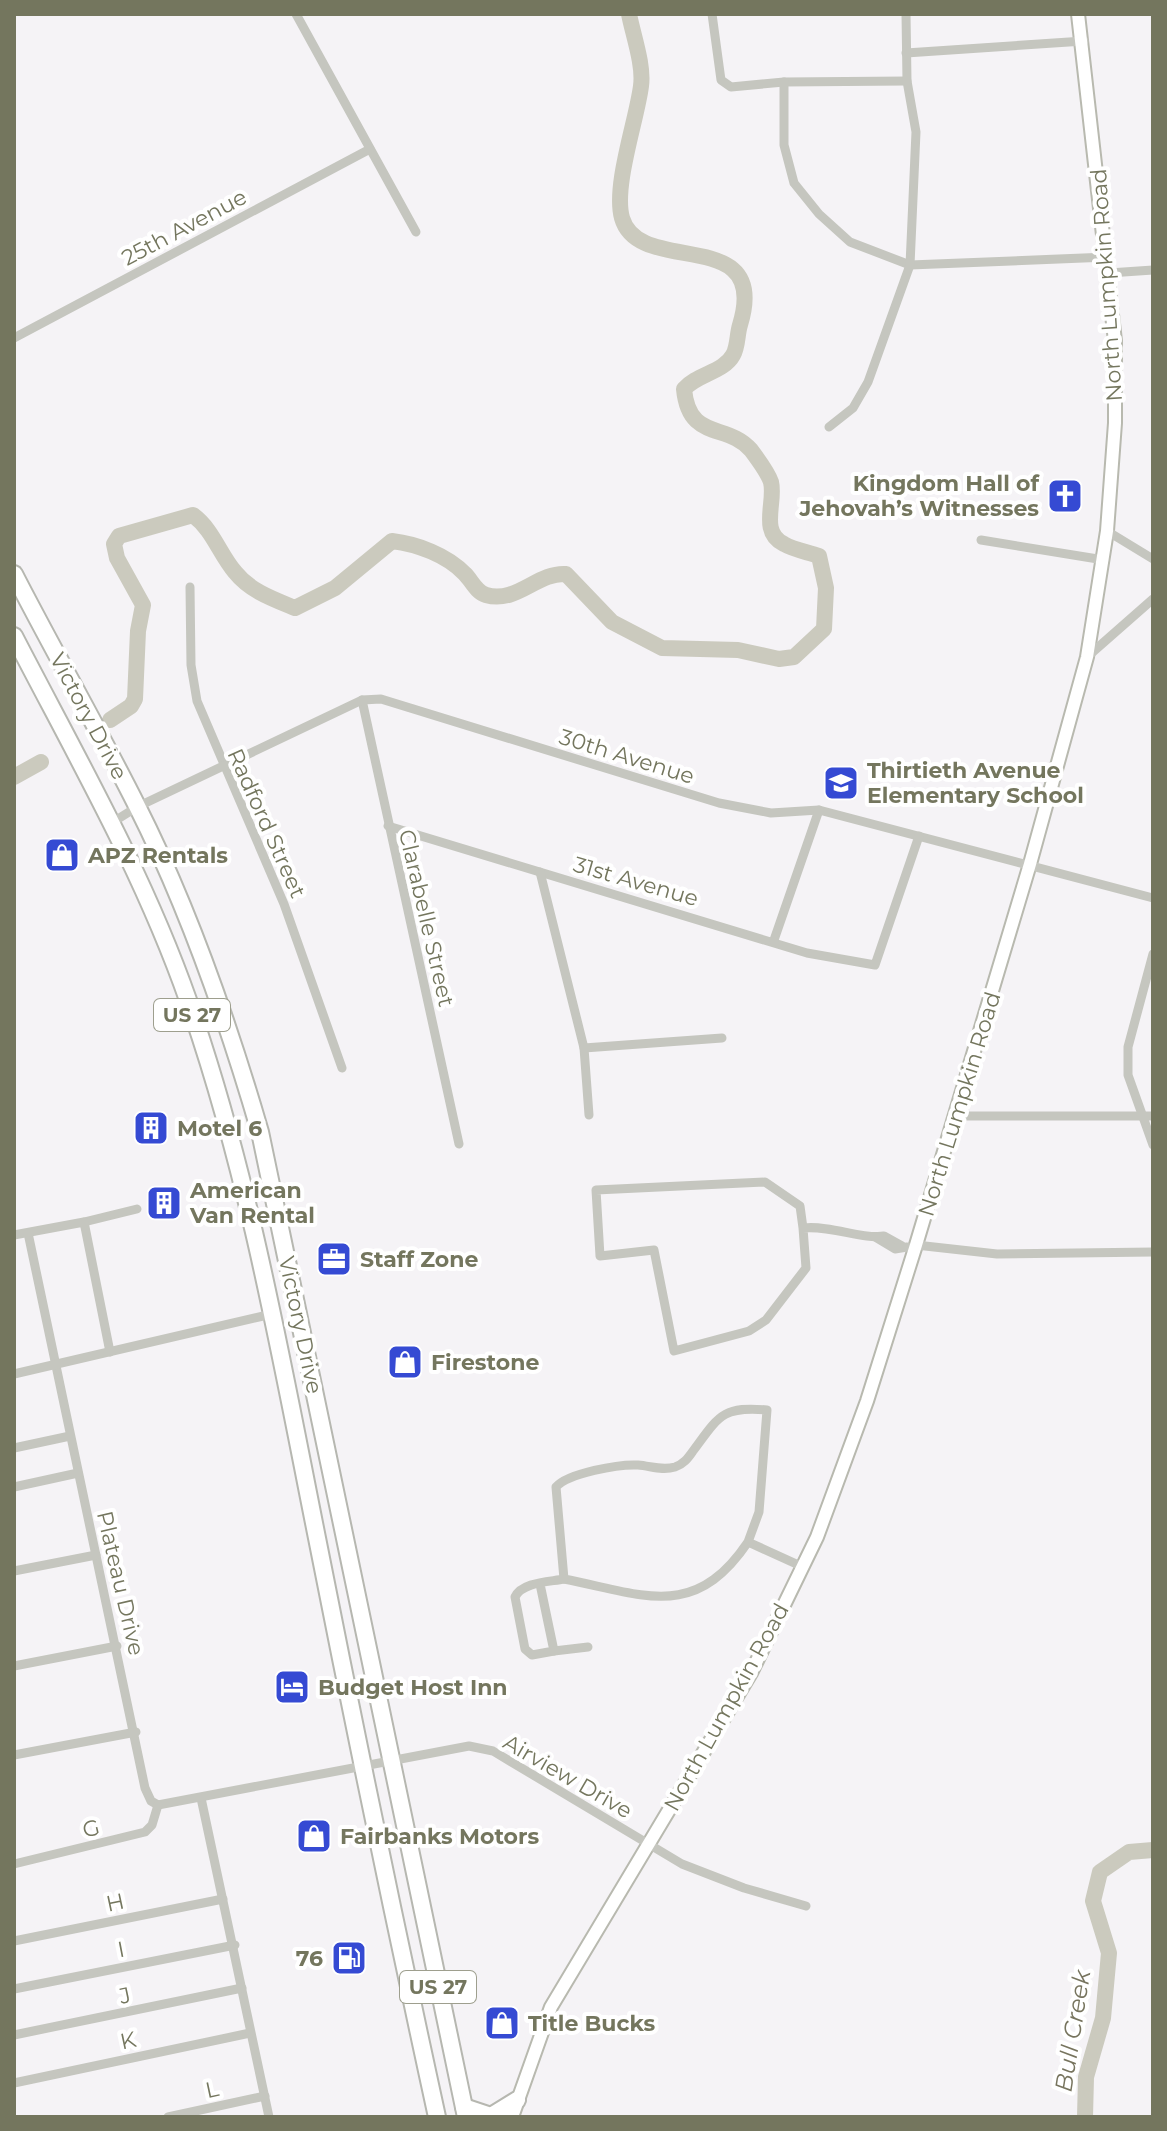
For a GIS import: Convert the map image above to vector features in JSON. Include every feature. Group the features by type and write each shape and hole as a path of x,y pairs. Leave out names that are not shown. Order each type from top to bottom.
{"highway":[{"name":"Victory Drive","path":"14,574 137,807 180,901 238,1054 260,1132 299,1309 389,1762 465,2112"},
{"name":"Victory Drive","path":"14,636 113,822 188,1001 228,1132 272,1314 362,1767 437,2117"},
{"path":"272,1314 299,1309"},
{"path":"465,2112 491,2116 517,2100"}],"street":[{"path":"296,14 416,232"},
{"path":"712,14 721,80 731,87 784,82 907,81"},
{"path":"829,427 853,408 868,382 910,265 916,132 907,81 906,14"},
{"name":"North Lumpkin Road","path":"512,2117 551,2007 751,1673 803,1567 867,1401 911,1247 955,1116 1030,864 1087,657 1107,531 1115,423 1115,341 1084,41 1078,14"},
{"path":"906,53 1084,41"},
{"path":"784,82 784,145 794,183 819,214 850,242 910,265 1108,257"},
{"name":"25th Avenue","path":"14,338 370,149"},
{"path":"1109,273 1153,270"},
{"path":"1107,531 1153,559"},
{"path":"981,540 1104,560"},
{"name":"Radford Street","path":"190,587 191,665 197,701 222,766 284,904 342,1068"},
{"path":"1087,657 1153,599"},
{"name":"30th Avenue","path":"362,700 381,699 719,803 771,813 819,810 1153,898"},
{"path":"113,822 137,807 362,700"},
{"name":"Clarabelle Street","path":"362,700 459,1144"},
{"path":"774,940 819,810"},
{"name":"31st Avenue","path":"388,826 822,956 875,965 919,836"},
{"path":"540,872 584,1048 589,1115"},
{"path":"1153,954 1128,1047 1128,1075 1153,1145"},
{"path":"584,1048 722,1038"},
{"path":"955,1116 1153,1116"},
{"path":"765,1182 800,1206 803,1228 806,1268 766,1320 749,1331 674,1351 654,1250 600,1256 596,1190 765,1182"},
{"path":"14,1235 137,1209"},
{"path":"84,1222 110,1352"},
{"path":"803,1228 845,1229 896,1239 911,1247 997,1254 1153,1252"},
{"name":"Plateau Drive","path":"28,1233 136,1732 145,1788 151,1801 158,1805"},
{"path":"14,1374 272,1314"},
{"path":"564,1579 554,1496 562,1481 636,1465 674,1468 685,1462 718,1417 739,1408 767,1410 759,1512 748,1542 723,1575 667,1599 564,1579 521,1588 515,1597 525,1649 532,1655 588,1647"},
{"path":"14,1448 70,1436"},
{"path":"14,1487 78,1473"},
{"path":"748,1542 803,1567"},
{"path":"14,1571 96,1555"},
{"path":"540,1584 554,1651"},
{"path":"14,1666 117,1646"},
{"path":"14,1755 136,1732"},
{"name":"Airview Drive","path":"158,1805 469,1746 493,1751 682,1864 744,1888 806,1906"},
{"path":"201,1798 235,1945 269,2117"},
{"name":"G","path":"14,1864 145,1832 152,1825 158,1805"},
{"name":"H","path":"14,1941 223,1899"},
{"name":"I","path":"14,1989 235,1945"},
{"name":"J","path":"14,2035 242,1988"},
{"name":"K","path":"14,2083 250,2033"},
{"name":"L","path":"168,2117 265,2096"}],"waterway":[{"path":"110,720 131,706 135,699 138,631 143,605 117,558 114,544 119,536 193,515 206,528 241,579 262,594 295,608 335,588 392,541 441,556 458,567 486,595 508,595 546,578 566,574 612,622 662,648 738,650 779,659 794,657 824,629 826,588 819,556 792,548 776,539 770,524 771,482 762,466 751,450 731,436 701,424 687,406 684,389 729,361 735,352 745,294 737,274 721,262 652,246 633,236 622,218 623,171 642,78 629,14"},
{"path":"14,777 41,762"},
{"name":"Bull Creek","path":"1085,2117 1086,2077 1103,2018 1109,1953 1093,1901 1100,1872 1129,1852 1153,1850"}],"place":[{"name":"Kingdom Hall of Jehovah’s Witnesses","path":"1065,496"},
{"name":"Thirtieth Avenue Elementary School","path":"841,783"},
{"name":"APZ Rentals","path":"62,855"},
{"name":"Motel 6","path":"151,1128"},
{"name":"American Van Rental","path":"164,1203"},
{"name":"Staff Zone","path":"334,1259"},
{"name":"Firestone","path":"405,1362"},
{"name":"Budget Host Inn","path":"292,1687"},
{"name":"Fairbanks Motors","path":"314,1836"},
{"name":"76","path":"349,1958"},
{"name":"Title Bucks","path":"502,2023"}]}
